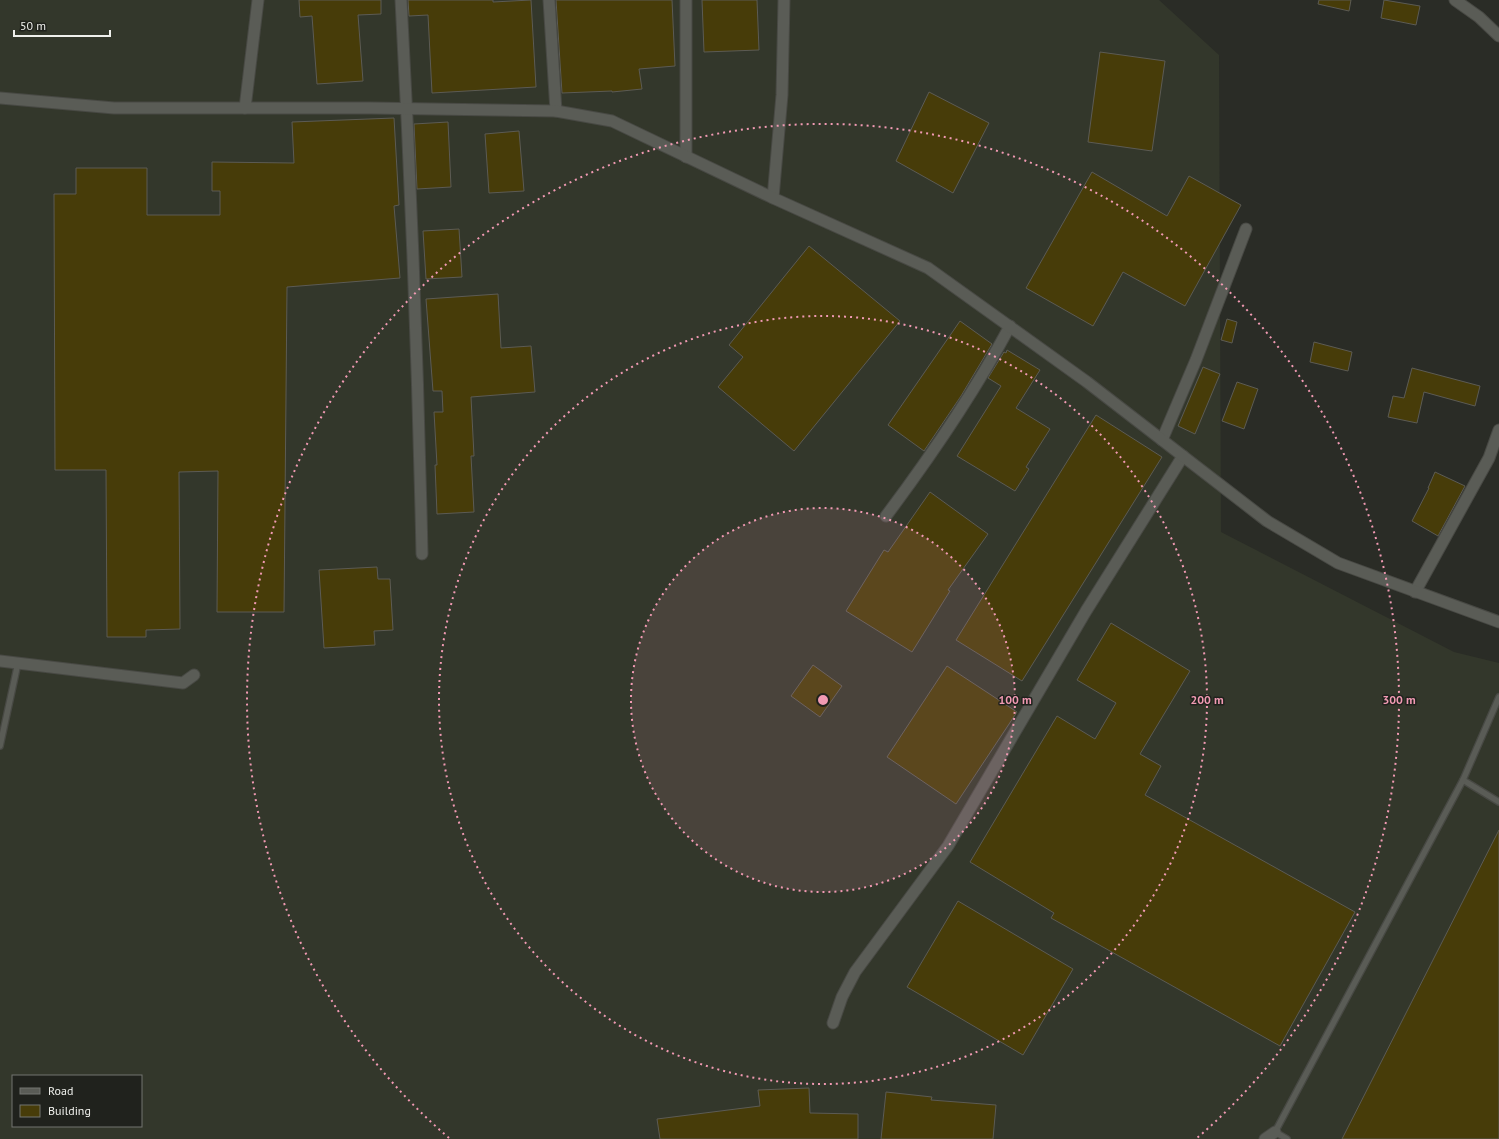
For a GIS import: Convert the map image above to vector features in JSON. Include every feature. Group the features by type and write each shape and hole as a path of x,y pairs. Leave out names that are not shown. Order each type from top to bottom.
{"street":[{"path":"245,108 258,0"},
{"path":"401,0 420,455 422,554"},
{"path":"550,0 556,112"},
{"path":"686,0 686,157"},
{"path":"773,198 782,95 784,0"},
{"path":"1455,0 1479,17 1499,36"},
{"path":"0,98 114,108 406,109 556,112 612,121 773,198 928,268 1088,382 1267,521 1338,563 1499,622"},
{"path":"1162,440 1196,360 1246,229"},
{"path":"886,516 909,486 985,372 1010,326"},
{"path":"1415,592 1489,458 1499,430"},
{"path":"833,1023 842,997 855,972 948,846 1086,611 1183,456"},
{"path":"0,661 183,683 194,675"},
{"path":"1265,1139 1273,1135"}],"lane":[{"path":"0,746 18,663"},
{"path":"1287,1139 1273,1135 1463,780 1499,697"},
{"path":"1463,780 1499,802"}],"shaded area":[{"path":"0,0 1159,0 1219,55 1221,532 1454,652 1499,663 1499,1139 0,1139"}],"building":[{"path":"299,0 381,0 381,14 358,15 363,81 317,84 312,16 300,17"},
{"path":"408,0 493,0 493,2 531,0 536,87 432,93 428,15 409,16"},
{"path":"556,0 672,0 675,66 639,69 642,89 612,92 562,93"},
{"path":"702,0 757,0 759,50 704,52"},
{"path":"1319,0 1351,0 1349,11 1318,4"},
{"path":"1384,0 1420,6 1416,25 1381,18"},
{"path":"1100,52 1165,61 1152,151 1088,142"},
{"path":"929,92 989,123 953,193 896,161"},
{"path":"394,118 399,205 394,206 400,278 287,287 284,612 217,612 218,471 179,472 180,629 146,630 146,637 107,637 106,470 55,470 54,194 76,194 76,168 147,168 147,215 220,215 220,191 212,191 212,162 294,163 292,122"},
{"path":"448,122 451,187 417,189 414,124"},
{"path":"519,131 524,191 489,193 485,134"},
{"path":"1092,172 1167,216 1189,176 1241,205 1185,306 1123,272 1093,326 1026,288"},
{"path":"459,229 462,277 426,279 423,231"},
{"path":"809,246 900,321 794,451 718,387 743,357 729,345"},
{"path":"498,294 501,348 531,346 535,392 471,397 474,456 471,456 474,512 437,514 435,465 437,465 434,412 443,412 442,391 433,391 426,299"},
{"path":"1227,319 1237,322 1232,343 1221,340"},
{"path":"960,321 992,344 961,396 924,451 888,425"},
{"path":"1314,342 1352,352 1348,371 1310,362"},
{"path":"1007,350 1040,370 1016,408 1050,429 1026,467 1029,469 1015,491 957,456 1001,386 988,378 1004,352 1006,353"},
{"path":"1203,367 1220,374 1195,434 1178,426"},
{"path":"1412,368 1480,386 1475,406 1424,392 1417,423 1388,417 1393,396 1404,398"},
{"path":"1237,382 1258,389 1244,429 1222,421"},
{"path":"1096,415 1162,457 1022,681 956,640"},
{"path":"1435,472 1465,486 1438,536 1412,521 1429,488"},
{"path":"930,492 988,534 948,590 950,591 912,652 846,611 884,550 888,552"},
{"path":"377,567 378,579 390,579 393,630 374,631 375,645 324,648 319,570"},
{"path":"1111,623 1190,671 1140,754 1161,766 1145,795 1355,912 1280,1046 1051,918 1054,913 970,862 1057,716 1095,739 1116,703 1077,680"},
{"path":"813,665 842,686 820,717 791,696"},
{"path":"947,666 1017,712 956,804 887,757"},
{"path":"1499,830 1499,1139 1342,1139"},
{"path":"958,901 1073,969 1023,1055 907,987"},
{"path":"809,1088 810,1113 858,1114 858,1139 660,1139 657,1119 760,1106 758,1090"},
{"path":"886,1092 932,1097 931,1100 996,1105 993,1139 881,1139"}]}
